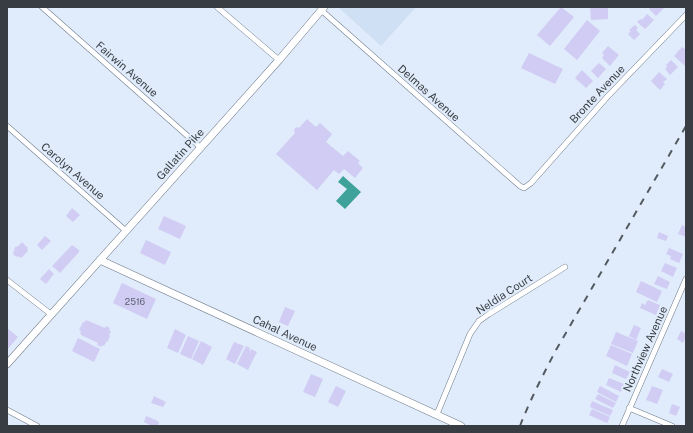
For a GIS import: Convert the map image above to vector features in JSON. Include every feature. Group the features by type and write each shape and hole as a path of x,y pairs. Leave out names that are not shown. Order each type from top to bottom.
{"main road":[{"name":"Gallatin Pike","path":"7,364 323,9"},
{"name":"Cahal Avenue","path":"100,260 461,426"}],"street":[{"name":"Fairwin Avenue","path":"42,7 200,147"},
{"path":"217,7 279,60"},
{"name":"Delmas Avenue","path":"323,9 457,131 524,188"},
{"name":"Bronte Avenue","path":"524,188 531,183 608,96 686,15"},
{"name":"Carolyn Avenue","path":"7,126 126,231"},
{"name":"Neldia Court","path":"436,414 470,334 479,321 565,267"},
{"name":"Northview Avenue","path":"622,426 686,279"},
{"path":"7,280 52,315"},
{"path":"629,408 672,426"},
{"path":"7,410 37,426"}],"shaded area":[{"path":"338,7 416,7 381,46"},
{"path":"343,176 361,192 345,209 336,201 347,189 338,182"}],"building":[{"path":"561,7 574,17 550,46 537,35"},
{"path":"590,7 608,7 608,19 591,20"},
{"path":"652,7 665,7 656,16 649,9"},
{"path":"647,14 654,20 645,29 637,22 640,19 642,20"},
{"path":"587,20 600,31 577,60 564,49"},
{"path":"635,25 638,28 636,30 640,34 634,40 628,34 631,31 629,30"},
{"path":"608,46 619,55 610,66 602,58 604,55 602,53"},
{"path":"682,47 686,50 686,67 674,56"},
{"path":"529,53 563,69 555,84 521,68"},
{"path":"671,60 678,67 670,75 665,69 667,67 666,65"},
{"path":"599,63 606,69 598,78 591,71"},
{"path":"582,70 593,81 586,88 575,78"},
{"path":"659,72 667,79 663,82 665,84 660,90 651,81"},
{"path":"307,119 316,127 320,123 332,134 326,142 343,156 348,151 360,161 358,163 363,168 355,178 344,169 339,174 334,170 317,190 276,154 295,133 295,128 299,128"},
{"path":"72,208 80,215 73,222 66,216"},
{"path":"164,216 186,226 180,239 158,229"},
{"path":"682,225 686,227 686,237 678,234"},
{"path":"659,232 668,236 666,241 657,238"},
{"path":"45,236 51,241 42,250 37,245"},
{"path":"146,240 171,252 165,265 140,253"},
{"path":"22,242 28,248 28,251 21,258 14,255 13,252 16,246 17,247"},
{"path":"72,245 79,250 79,252 60,273 52,266"},
{"path":"669,248 683,254 679,263 670,259 671,256 666,254"},
{"path":"665,263 677,268 673,277 661,271"},
{"path":"49,269 54,274 46,284 40,279"},
{"path":"658,276 670,282 667,289 654,284"},
{"path":"641,281 662,291 657,302 636,292"},
{"path":"122,283 156,299 147,319 113,303"},
{"path":"648,300 660,305 656,315 640,308 642,303 645,305"},
{"path":"285,307 295,311 288,326 279,322"},
{"path":"86,320 105,328 106,326 110,328 110,336 104,346 102,345 102,347 97,345 98,343 80,334 81,331 79,330 83,322"},
{"path":"634,325 641,328 636,340 629,336"},
{"path":"7,328 18,337 7,350"},
{"path":"175,329 186,335 178,353 167,348"},
{"path":"681,331 686,334 683,343 677,339"},
{"path":"616,332 638,341 633,353 611,344"},
{"path":"188,336 199,341 191,359 180,354"},
{"path":"78,338 100,349 94,362 72,351"},
{"path":"201,341 212,347 203,365 192,359"},
{"path":"234,342 244,346 235,364 226,359"},
{"path":"611,345 632,354 627,366 606,356"},
{"path":"246,346 250,348 249,351 251,349 257,352 248,370 237,364"},
{"path":"615,365 630,372 626,379 612,373"},
{"path":"662,369 673,374 669,382 658,377"},
{"path":"311,374 323,379 315,397 303,392"},
{"path":"609,378 624,384 621,392 606,385"},
{"path":"336,386 346,391 338,407 328,402"},
{"path":"600,386 619,396 616,402 597,392"},
{"path":"652,386 663,390 657,404 646,400"},
{"path":"598,394 616,403 613,408 595,399"},
{"path":"154,396 166,402 163,407 151,403"},
{"path":"592,401 613,410 610,416 590,407"},
{"path":"672,404 680,407 676,416 669,413"},
{"path":"592,409 610,417 607,423 589,415"},
{"path":"146,416 158,421 158,426 152,426 144,422"}],"railway":[{"path":"520,426 532,397 556,350 686,126"}]}
